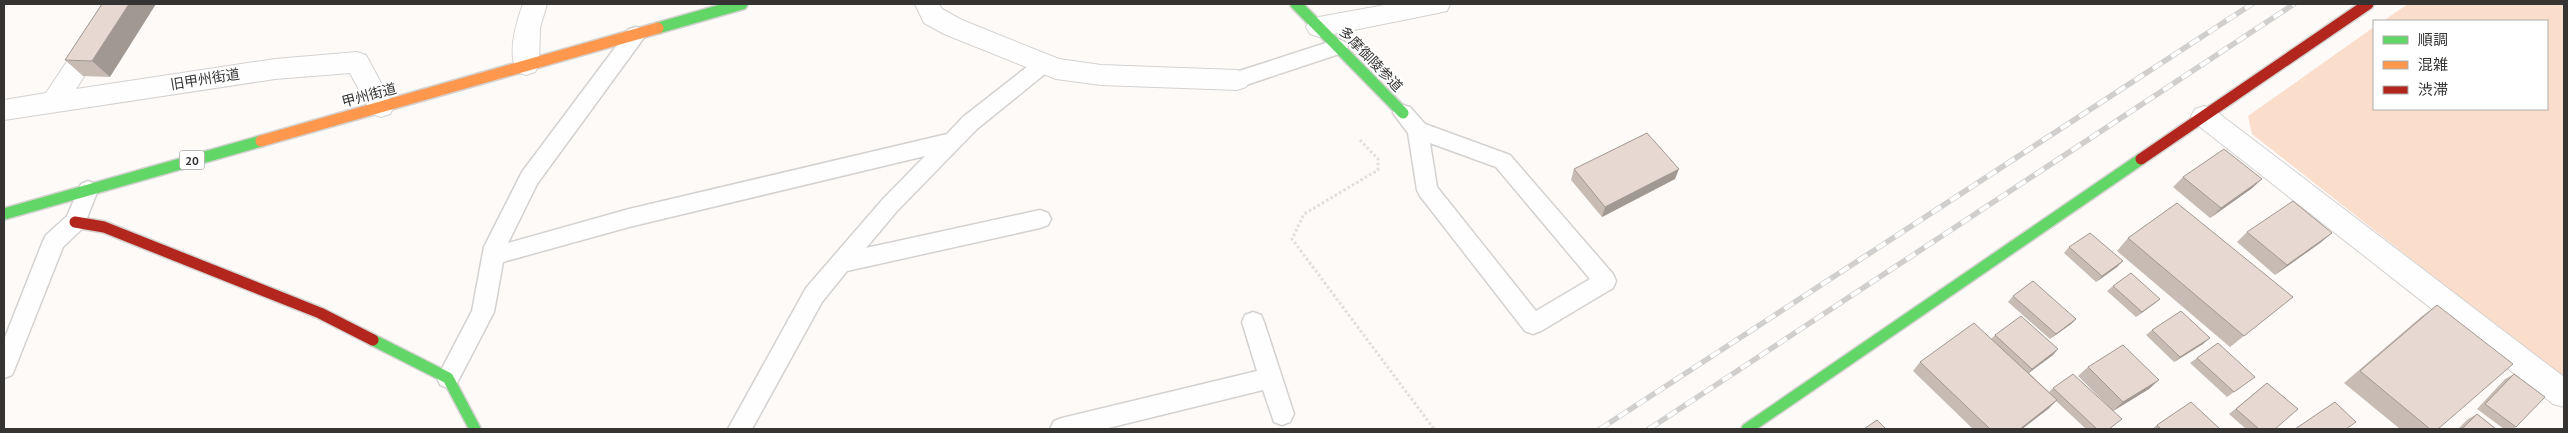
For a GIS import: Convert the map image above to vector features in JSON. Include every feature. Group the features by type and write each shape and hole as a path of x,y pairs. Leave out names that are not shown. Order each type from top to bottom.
{"main road":[{"name":"甲州街道","path":"4,214 742,4"},
{"name":"多摩御陵参道","path":"1296,4 1403,113"},
{"path":"1747,429 2368,4"},
{"path":"75,222 104,227 320,313 448,378 475,429"}],"street":[{"path":"54,102 118,4"},
{"path":"526,65 527,28 535,4"},
{"path":"927,4 933,16 953,27 1056,69 1101,75 1237,80"},
{"path":"1319,27 1438,4"},
{"name":"旧甲州街道","path":"4,110 275,69 357,62 381,108"},
{"path":"2204,116 2564,394"}],"lane":[{"path":"448,378 483,312 495,247 529,178 636,34"},
{"path":"1237,80 1338,47"},
{"path":"740,429 814,295 890,205 952,141 970,123 1044,64"},
{"path":"1403,113 1418,130 1503,161 1605,282 1533,324 1427,190 1418,130"},
{"path":"494,256 629,218 952,141"},
{"path":"4,368 54,241 75,222 88,190"},
{"path":"842,263 1040,219"},
{"path":"1253,322 1282,414"},
{"path":"1062,429 1270,378"}],"path":[{"path":"1360,140 1378,159 1378,170 1304,214 1292,239 1434,429"}],"shaded area":[{"path":"2408,4 2564,4 2564,379 2252,134 2248,116 2373,28 2373,110 2548,110 2548,20 2384,20"}],"building":[{"path":"102,4 129,4 92,61 65,60"},
{"path":"1647,133 1679,169 1605,207 1574,169"},
{"path":"2224,149 2262,179 2221,208 2183,177"},
{"path":"2293,201 2332,233 2287,265 2247,232"},
{"path":"2177,203 2293,297 2244,336 2128,238"},
{"path":"2090,233 2123,261 2102,276 2069,247"},
{"path":"2131,273 2160,299 2142,312 2113,286"},
{"path":"2033,281 2076,319 2056,334 2013,296"},
{"path":"2437,305 2513,364 2438,429 2430,429 2360,371"},
{"path":"2181,311 2210,338 2180,357 2152,330"},
{"path":"2021,316 2058,349 2032,369 1995,335"},
{"path":"1974,323 2057,400 2020,429 1990,429 1920,362"},
{"path":"2218,343 2255,377 2234,392 2197,358"},
{"path":"2123,345 2159,380 2123,402 2088,367"},
{"path":"2073,374 2122,419 2109,429 2097,429 2053,388"},
{"path":"2514,374 2545,397 2516,427 2485,404"},
{"path":"2267,383 2298,409 2275,429 2259,429 2236,409"},
{"path":"2191,402 2220,429 2161,429 2157,425"},
{"path":"2335,402 2356,422 2346,429 2295,429"},
{"path":"2477,414 2496,429 2462,429"},
{"path":"1877,420 1886,429 1864,429"}],"railway":[{"path":"1600,429 2252,4"},
{"path":"1649,429 2294,4"}],"traffic: fast":[{"path":"658,28 742,4"},
{"path":"1296,4 1403,113"},
{"path":"4,214 261,141"},
{"path":"1747,429 2141,159"},
{"path":"373,340 448,378 475,429"}],"traffic: slow":[{"path":"261,141 658,28"}],"traffic: jam":[{"path":"2141,159 2368,4"},
{"path":"75,222 104,227 320,313 373,340"}]}
